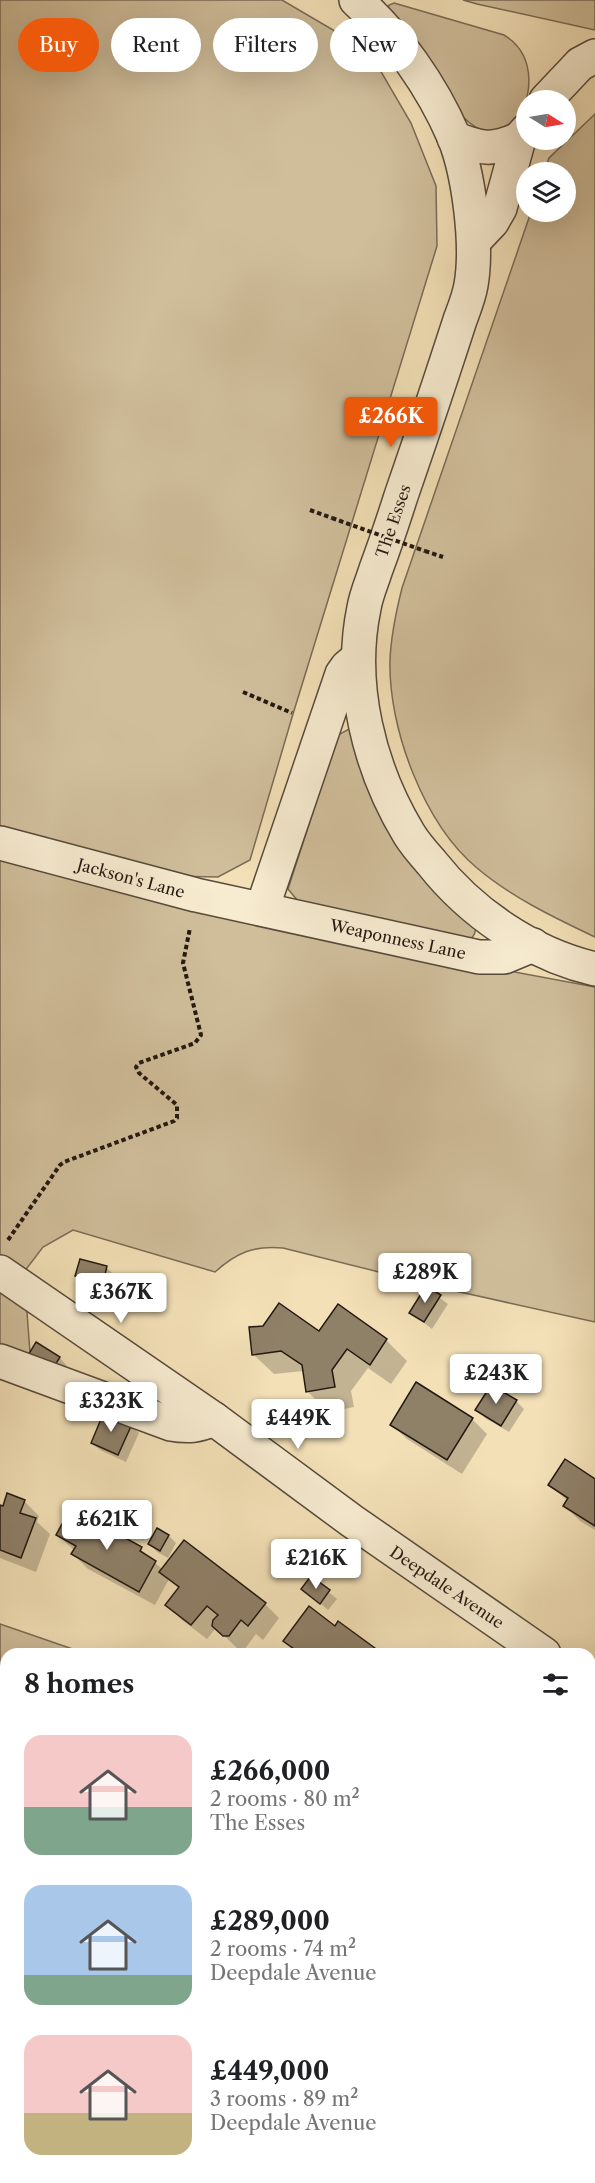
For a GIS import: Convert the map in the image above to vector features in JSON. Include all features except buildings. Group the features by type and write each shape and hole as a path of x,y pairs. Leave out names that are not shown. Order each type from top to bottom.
{"street":[{"name":"The Esses","path":"356,0 377,19 424,81 454,138 463,172 474,241 471,286 364,606 358,658 363,711 375,759 390,800 410,836 460,896 490,920 533,945 582,966 595,969"},
{"path":"555,90 580,64 595,56"},
{"path":"454,138 474,146 489,148 504,147 516,139"},
{"path":"474,241 492,222 500,208 518,150"},
{"path":"262,909 342,674 358,658"},
{"name":"Jackson's Lane","path":"0,843 196,895 262,909"},
{"name":"Weaponness Lane","path":"262,909 491,958 517,954 533,945"},
{"path":"0,1361 171,1424 185,1427 199,1426 214,1419 3,1257"},
{"name":"Deepdale Avenue","path":"214,1419 352,1521 535,1648"}],"path":[{"path":"310,510 443,557"},
{"path":"243,692 324,725"},
{"path":"3,1257 60,1165 177,1118 177,1105 139,1073 136,1067 139,1063 195,1043 201,1035 183,963 196,895"}],"shaded area":[{"path":"0,0 282,0 313,18 213,18 213,72 318,72 318,21 330,28 330,72 381,72 411,123 436,186 437,246 250,860 218,877 167,876 0,826"},
{"path":"463,0 595,0 595,30 477,4"},
{"path":"394,3 504,35 515,44 523,55 529,79 528,90 516,90 516,122 511,129 486,131 475,127 456,110 418,54 418,18 394,18 388,9 389,5"},
{"path":"595,114 595,937 504,888 477,868 458,849 426,801 413,773 395,715 390,660 394,624 402,588 528,222 576,222 576,162 548,162 557,150 576,150 576,132"},
{"path":"349,729 353,731 475,924 475,934 469,940 298,901 288,889 338,735"},
{"path":"0,859 232,919 595,987 595,1322 451,1290 283,1248 254,1249 238,1255 215,1272 73,1230 43,1247 24,1272 31,1366 0,1349"},
{"path":"0,1624 70,1648 0,1648"}]}
